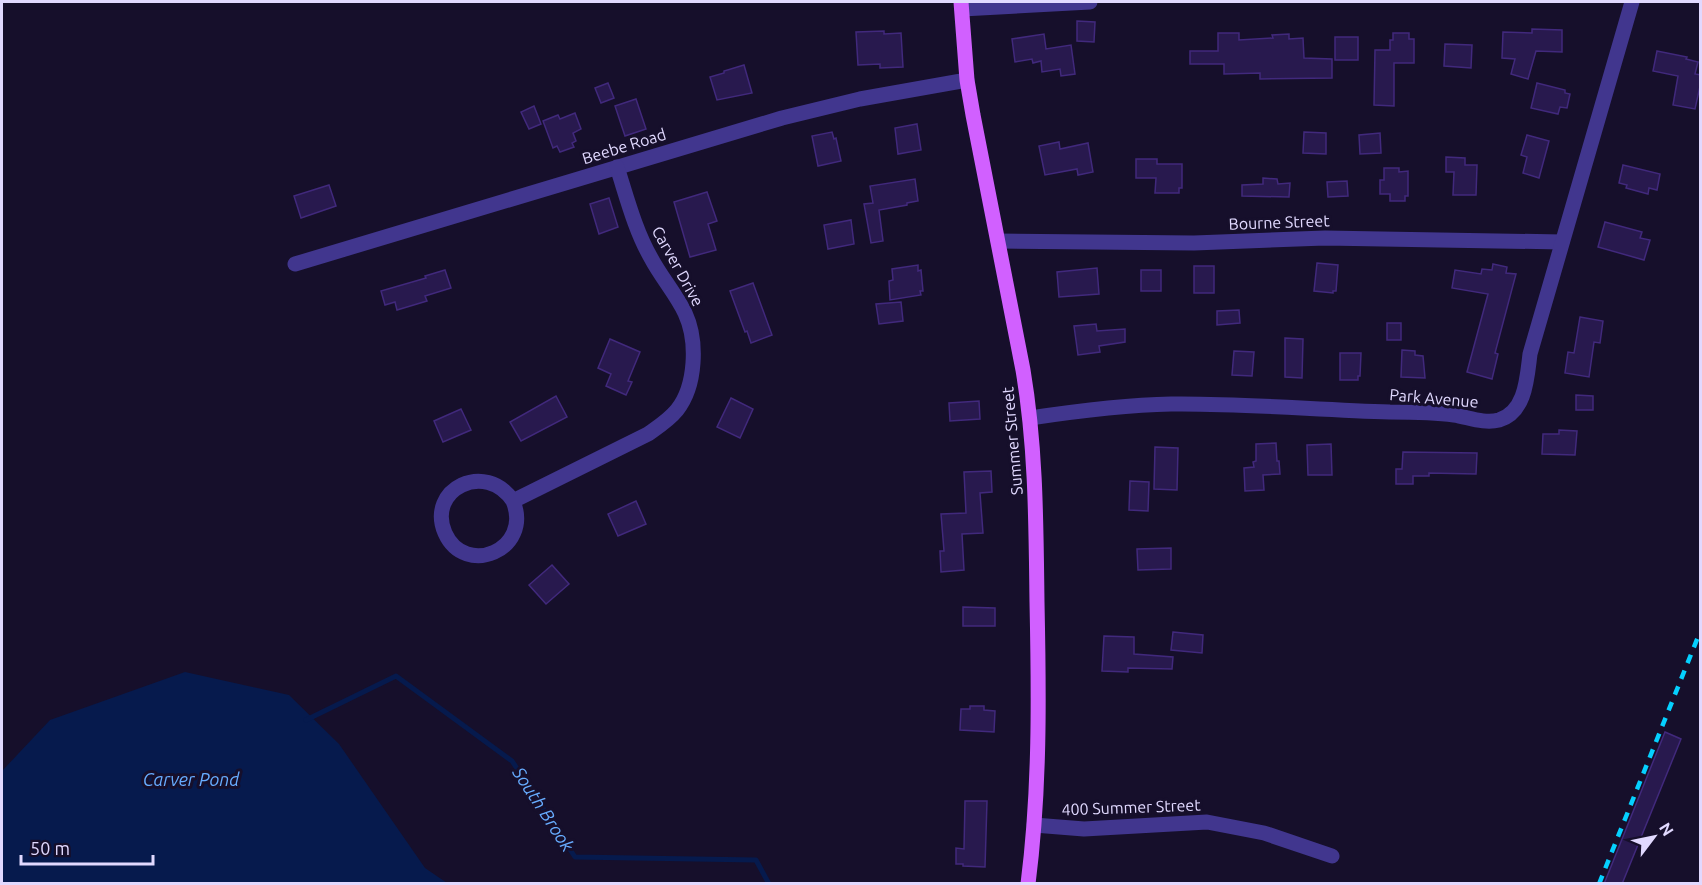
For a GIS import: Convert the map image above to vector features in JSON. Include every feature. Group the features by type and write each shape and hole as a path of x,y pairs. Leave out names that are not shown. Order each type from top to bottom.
{"main road":[{"name":"Summer Street","path":"961,5 967,80 1030,418 1034,456 1038,628 1037,760 1028,884"}],"street":[{"path":"961,5 1090,2"},
{"name":"Park Avenue","path":"1030,418 1130,406 1192,404 1419,413 1453,415 1484,421 1498,420 1515,409 1524,393 1530,354 1632,2"},
{"name":"Beebe Road","path":"295,264 821,108 967,80"},
{"name":"Carver Drive","path":"513,501 648,434 677,410 689,383 693,362 693,341 686,314 643,243 617,167"},
{"name":"Bourne Street","path":"998,241 1194,243 1336,238 1562,242"},
{"path":"485,480 502,487 513,501 518,517 517,526 510,542 496,552 480,556 463,552 450,541 445,533 442,516 444,507 453,492 468,482 485,480"},
{"name":"400 Summer Street","path":"1034,825 1084,828 1207,822 1264,833 1332,856"}],"water":[{"name":"Carver Pond","path":"185,672 289,695 339,744 425,868 447,883 2,883 2,771 50,720"}],"building":[{"path":"1077,21 1095,22 1094,42 1077,41"},
{"path":"1532,29 1562,30 1562,52 1536,51 1528,79 1511,74 1515,59 1502,58 1503,32 1532,33"},
{"path":"884,31 884,34 901,33 903,67 880,68 880,64 858,65 856,32"},
{"path":"1218,33 1239,33 1239,40 1273,38 1272,35 1289,34 1289,39 1303,38 1304,58 1332,59 1332,78 1260,79 1260,73 1224,74 1224,64 1190,64 1190,51 1218,51"},
{"path":"1393,33 1409,33 1409,39 1414,39 1414,63 1394,63 1394,106 1374,105 1375,50 1390,50"},
{"path":"1044,34 1046,49 1071,45 1075,74 1061,76 1060,69 1042,72 1041,61 1033,63 1032,59 1015,62 1012,39"},
{"path":"1335,37 1358,37 1358,60 1335,60"},
{"path":"1445,44 1472,45 1471,68 1444,66"},
{"path":"1657,51 1687,57 1686,59 1698,62 1695,74 1701,75 1701,82 1695,109 1673,105 1678,76 1653,71"},
{"path":"744,65 752,93 717,100 710,77"},
{"path":"608,83 614,98 601,103 595,88"},
{"path":"1537,83 1565,90 1565,93 1570,94 1567,108 1560,107 1558,114 1531,108"},
{"path":"636,99 646,129 625,136 615,106"},
{"path":"534,106 541,124 529,129 521,112"},
{"path":"575,113 581,129 573,133 576,141 572,143 574,147 560,152 557,146 553,148 543,121 558,115 560,119"},
{"path":"917,124 921,150 898,154 895,128"},
{"path":"832,132 834,139 836,138 841,161 818,166 812,136"},
{"path":"1304,132 1326,133 1326,154 1303,153"},
{"path":"1380,133 1381,153 1360,154 1359,135"},
{"path":"1527,135 1549,141 1539,178 1523,173 1527,157 1521,155"},
{"path":"1059,142 1060,149 1088,143 1093,172 1078,175 1077,169 1045,175 1039,146"},
{"path":"1446,157 1465,158 1465,165 1477,165 1476,195 1453,195 1454,172 1446,172"},
{"path":"1136,159 1157,159 1157,164 1182,164 1182,188 1179,188 1179,193 1155,193 1156,178 1136,178"},
{"path":"1623,165 1660,174 1657,190 1649,188 1648,194 1626,188 1627,185 1619,183"},
{"path":"1384,168 1399,168 1399,172 1408,171 1408,196 1405,196 1405,201 1390,201 1390,194 1380,194 1380,180 1384,180"},
{"path":"1263,178 1277,179 1278,184 1290,183 1289,197 1242,196 1242,185 1263,184"},
{"path":"915,179 918,201 879,210 883,241 871,243 864,204 873,203 870,186"},
{"path":"1347,181 1348,196 1328,197 1327,182"},
{"path":"329,185 336,206 301,218 294,196"},
{"path":"707,192 717,221 708,224 716,250 690,257 674,202"},
{"path":"609,198 618,227 599,234 590,204"},
{"path":"851,220 854,244 828,249 824,225"},
{"path":"1605,222 1642,232 1640,238 1650,240 1644,260 1598,247"},
{"path":"1317,263 1338,265 1336,291 1333,293 1314,291"},
{"path":"1493,264 1507,267 1506,273 1516,274 1495,353 1498,354 1492,379 1467,372 1488,294 1452,288 1455,270 1481,274 1482,269 1492,270"},
{"path":"918,265 918,271 921,270 923,291 920,291 921,295 890,300 889,281 893,280 892,269"},
{"path":"1194,266 1214,266 1214,293 1194,293"},
{"path":"1097,268 1099,294 1059,297 1057,272"},
{"path":"445,270 451,288 425,296 427,301 397,310 395,302 385,305 381,291"},
{"path":"1141,270 1161,270 1161,291 1141,291"},
{"path":"753,283 772,335 751,343 730,291"},
{"path":"901,302 903,321 879,324 876,304"},
{"path":"1239,310 1240,323 1217,325 1217,311"},
{"path":"1580,317 1603,321 1600,343 1594,342 1589,377 1565,373 1568,352 1574,353"},
{"path":"1387,323 1401,323 1401,340 1387,340"},
{"path":"1096,324 1097,331 1125,329 1125,342 1099,346 1100,352 1078,355 1074,326"},
{"path":"1285,338 1303,339 1302,378 1285,377"},
{"path":"610,339 640,352 628,381 632,382 626,395 606,386 611,374 598,368"},
{"path":"1402,350 1415,351 1415,355 1423,356 1425,378 1401,377"},
{"path":"1234,351 1254,352 1252,376 1232,375"},
{"path":"1340,353 1361,353 1358,380 1340,380"},
{"path":"1576,395 1593,396 1593,410 1576,410"},
{"path":"556,396 567,417 521,441 510,422"},
{"path":"731,398 753,409 740,438 717,427"},
{"path":"979,401 980,419 950,421 949,403"},
{"path":"461,409 471,430 443,442 434,421"},
{"path":"1559,430 1577,431 1575,455 1542,454 1543,434 1559,434"},
{"path":"1276,443 1280,474 1263,475 1264,490 1245,491 1244,468 1254,467 1256,444"},
{"path":"1331,444 1332,475 1308,475 1307,445"},
{"path":"1155,447 1178,448 1177,490 1154,489"},
{"path":"1403,452 1477,453 1476,474 1429,473 1429,476 1413,476 1413,484 1396,484 1396,469 1402,469"},
{"path":"991,471 992,492 980,493 983,533 962,534 964,570 941,572 940,551 944,551 941,514 966,513 964,472"},
{"path":"1130,481 1149,482 1148,511 1129,510"},
{"path":"636,501 646,524 618,536 608,514"},
{"path":"1171,548 1171,569 1138,570 1137,549"},
{"path":"552,565 569,584 546,604 529,585"},
{"path":"963,607 995,608 995,626 963,626"},
{"path":"1173,632 1203,635 1202,653 1171,650"},
{"path":"1104,636 1134,637 1134,654 1173,657 1172,669 1128,668 1128,672 1102,671"},
{"path":"970,706 984,706 984,710 995,711 994,732 960,730 961,709 970,709"},
{"path":"1665,732 1681,739 1622,884 1604,884"},
{"path":"965,801 987,801 985,867 956,864 956,848 964,849"}],"waterway":[{"name":"South Brook","path":"306,720 396,676 512,761 575,857 756,860 769,884"}],"railway":[{"path":"1599,884 1700,632"}]}
